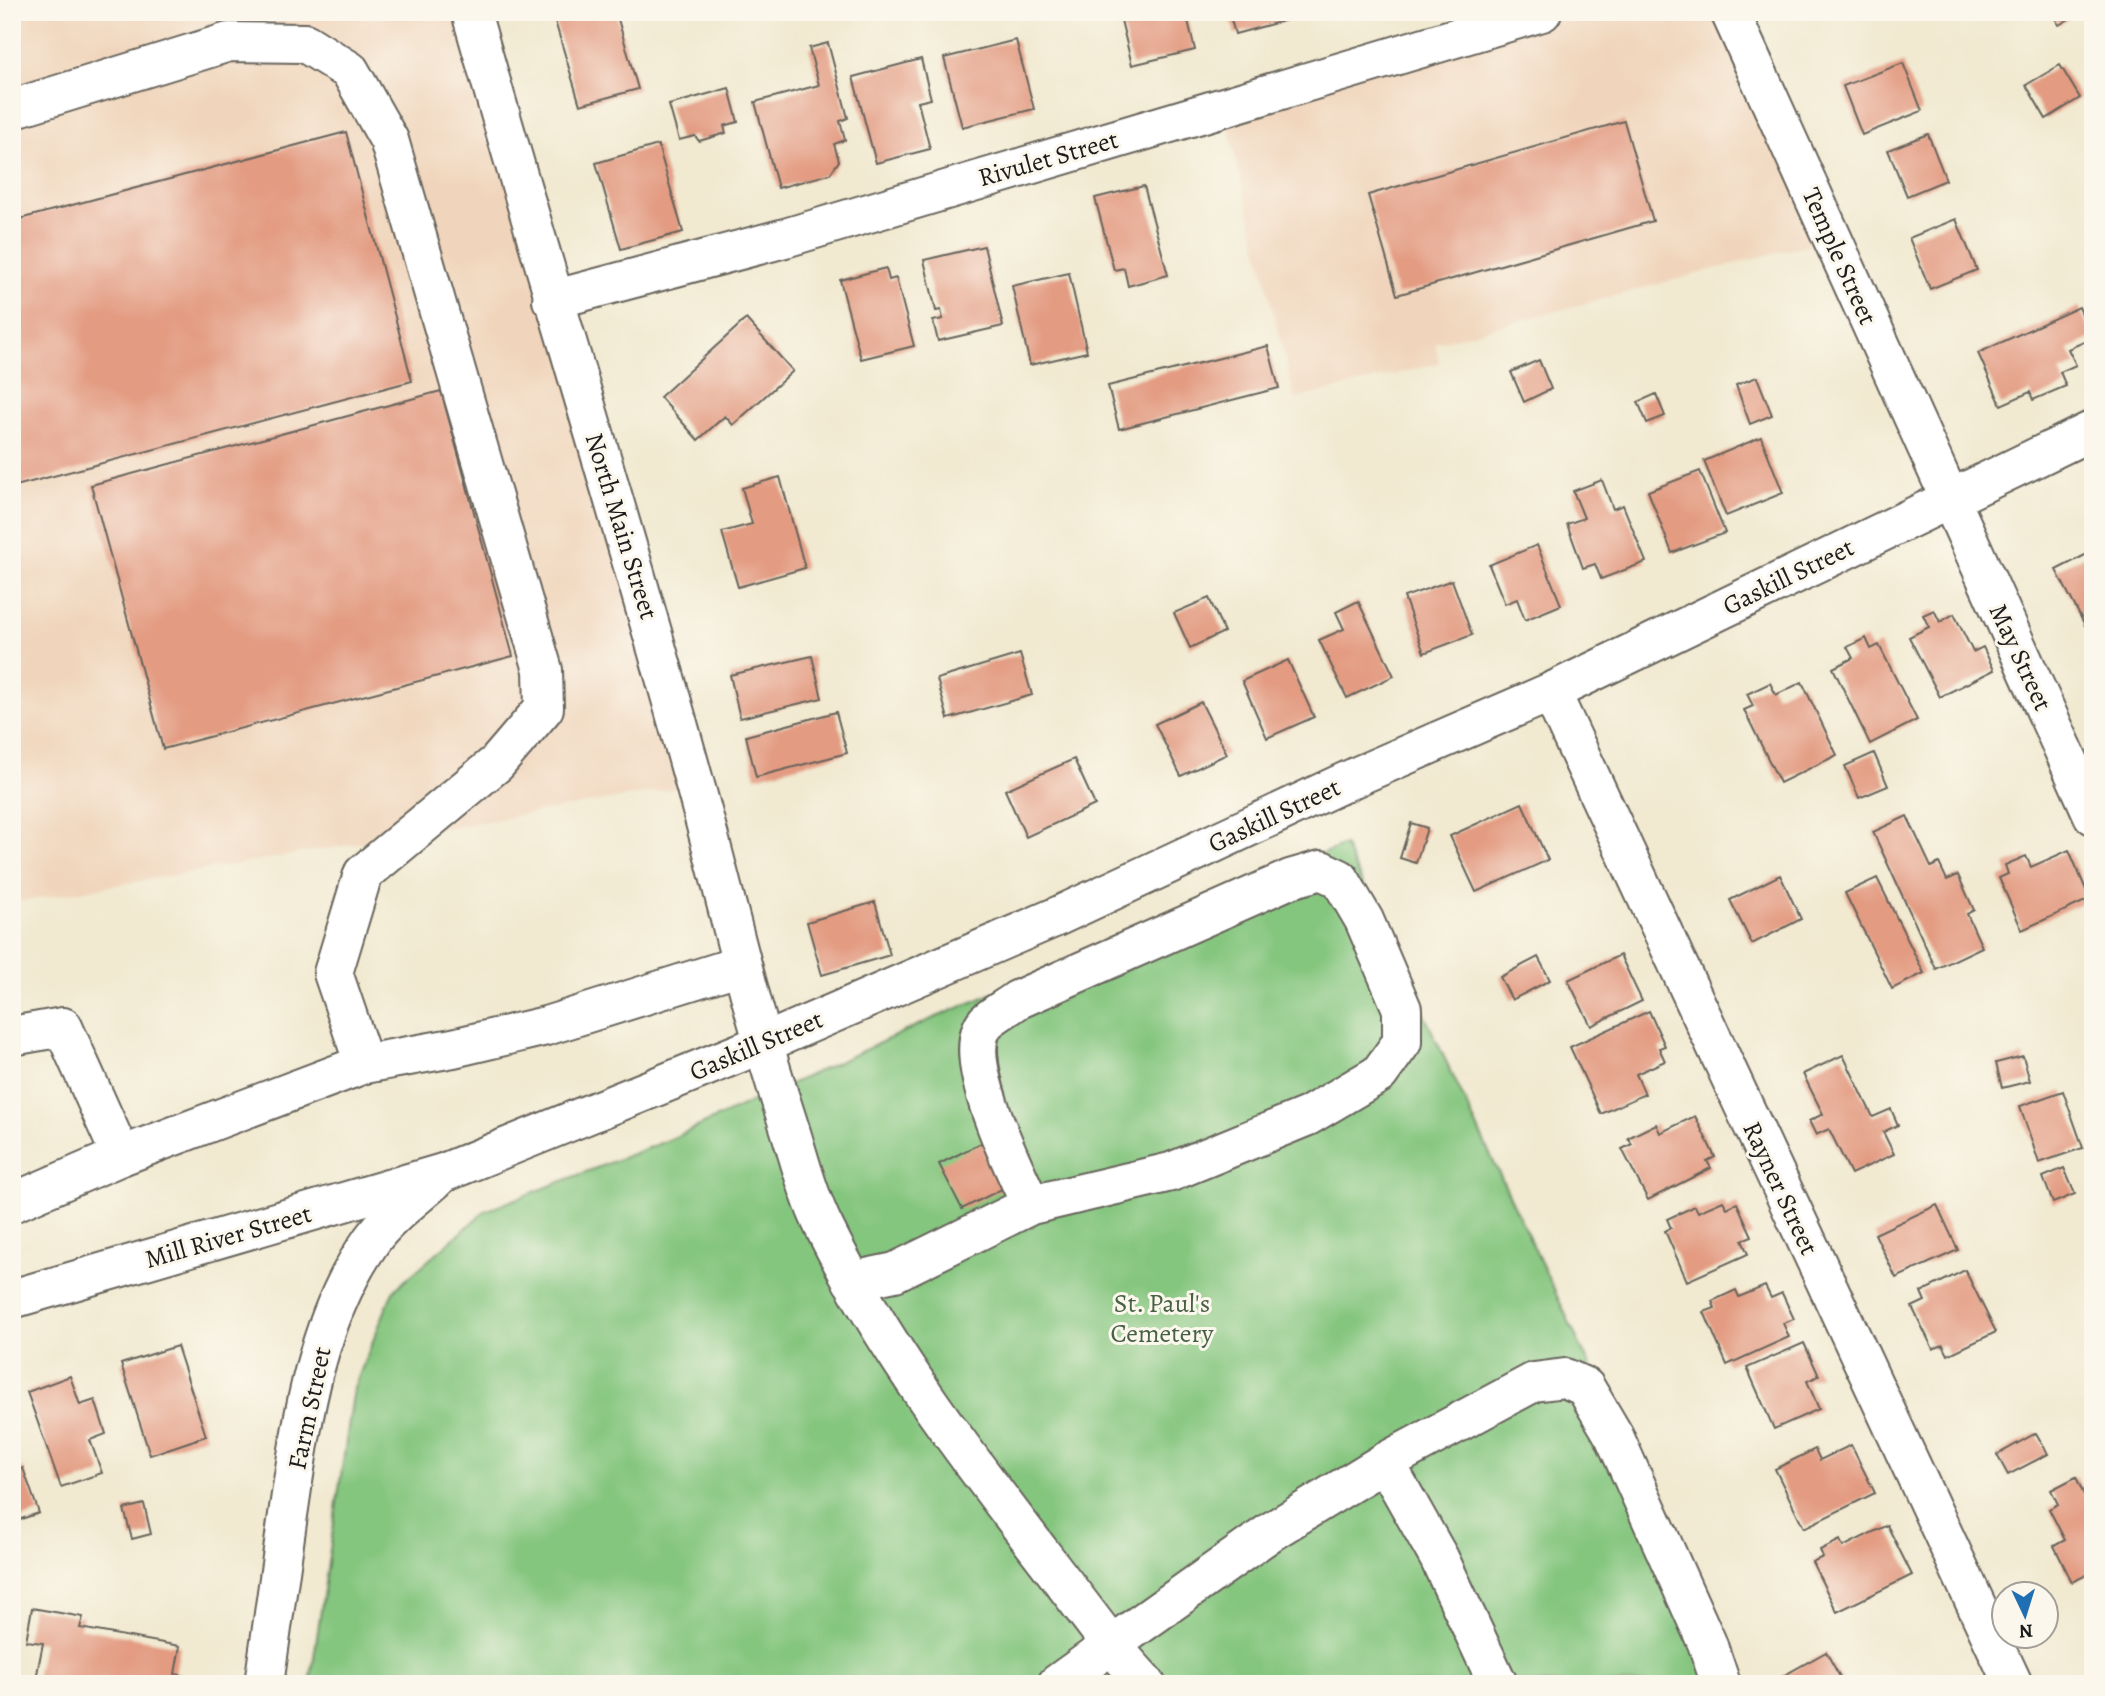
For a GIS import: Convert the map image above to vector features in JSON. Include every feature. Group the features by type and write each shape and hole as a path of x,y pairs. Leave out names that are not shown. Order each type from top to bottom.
{"street":[{"name":"North Main Street","path":"471,12 552,300 630,546 762,1044 821,1221 852,1281 904,1366 1111,1645 1146,1684"},
{"name":"Rivulet Street","path":"552,300 785,238 1542,12"},
{"name":"Temple Street","path":"1730,12 1948,500"},
{"path":"12,109 229,43 306,43 350,71 389,141 543,670 544,708 497,763 363,874 333,973 363,1064"},
{"name":"Gaskill Street","path":"443,1173 762,1044 1056,917 1362,774 1551,692 2093,430"},
{"name":"May Street","path":"1948,500 2093,815"},
{"name":"Rayner Street","path":"1551,692 2013,1684"},
{"path":"852,1281 895,1272 1031,1205 1171,1172 1308,1116 1379,1074 1402,1042 1402,1009 1364,920 1340,879 1321,870 1290,879 1017,1000 986,1023 978,1039 981,1073 998,1134 1031,1205"},
{"path":"12,1203 121,1156 363,1064 453,1048 546,1026 741,965"},
{"path":"12,1036 63,1027 121,1156"},
{"name":"Mill River Street","path":"12,1299 443,1173"},
{"name":"Farm Street","path":"264,1684 297,1453 309,1386 322,1342 351,1271 373,1238 443,1173"},
{"path":"1058,1684 1272,1531 1385,1462 1534,1382 1565,1378 1585,1387 1614,1436 1707,1643 1721,1684"},
{"path":"1385,1462 1439,1558 1498,1684"}],"shaded area":[{"path":"12,12 476,12 695,785 12,903"},
{"path":"1552,12 1724,12 1825,240 1435,343 1439,363 1295,399 1225,114"}],"green space":[{"name":"St. Paul's Cemetery","path":"1344,845 1740,1684 310,1684 354,1388 393,1291 485,1211 671,1139 925,1022"}],"building":[{"path":"575,12 616,12 638,89 580,105 554,18"},
{"path":"1135,12 1186,12 1195,50 1132,65 1120,16"},
{"path":"1229,12 1297,12 1298,17 1235,34"},
{"path":"2051,12 2081,12 2059,25"},
{"path":"1016,40 1034,109 962,127 944,58"},
{"path":"828,43 848,118 840,121 845,140 834,144 839,161 830,174 778,188 755,102 819,85 809,48"},
{"path":"921,59 931,99 918,102 930,149 876,163 853,77"},
{"path":"1903,63 1922,111 1862,135 1843,86"},
{"path":"2060,65 2080,98 2046,119 2026,85"},
{"path":"729,88 738,122 724,126 726,133 699,141 695,136 679,140 669,105"},
{"path":"1624,121 1653,221 1397,295 1368,195"},
{"path":"346,132 412,381 12,487 12,221"},
{"path":"1928,134 1946,180 1907,196 1888,150"},
{"path":"658,145 683,232 621,249 596,163"},
{"path":"1144,186 1168,275 1128,286 1124,268 1114,270 1095,198"},
{"path":"1956,219 1977,270 1930,289 1909,238"},
{"path":"984,246 1003,326 938,341 933,321 943,319 941,310 936,311 924,260"},
{"path":"886,268 889,280 896,278 914,346 861,359 840,280"},
{"path":"1069,273 1087,352 1030,365 1012,286"},
{"path":"2079,307 2093,338 2068,349 2076,365 2060,372 2066,386 2033,400 2030,392 2001,405 1978,353"},
{"path":"746,319 793,371 733,425 725,416 698,440 660,397"},
{"path":"1268,346 1279,388 1119,429 1108,386"},
{"path":"1539,360 1551,389 1524,402 1511,372"},
{"path":"1757,377 1772,415 1750,424 1736,385"},
{"path":"441,391 513,656 163,749 91,485"},
{"path":"1656,394 1665,416 1647,423 1638,402"},
{"path":"1761,437 1783,493 1726,516 1704,461"},
{"path":"1700,471 1725,533 1672,553 1648,491"},
{"path":"780,477 805,568 738,587 722,532 752,524 742,488"},
{"path":"1602,480 1613,509 1623,505 1646,562 1601,579 1595,564 1583,568 1567,524 1584,518 1573,491"},
{"path":"1537,545 1561,605 1525,620 1517,599 1505,604 1489,565"},
{"path":"2093,551 2093,634 2090,635 2056,570"},
{"path":"1452,580 1472,635 1424,653 1404,597"},
{"path":"1209,598 1224,632 1190,648 1174,613"},
{"path":"1358,601 1394,676 1347,698 1319,640 1344,629 1336,612"},
{"path":"1934,610 1940,622 1954,614 1973,652 1983,647 1994,670 1940,697 1909,637 1929,627 1923,615"},
{"path":"1866,638 1871,649 1879,645 1917,720 1870,744 1833,668 1853,658 1847,647"},
{"path":"1020,654 1032,695 948,719 937,679"},
{"path":"812,656 822,698 740,718 730,675"},
{"path":"1288,660 1314,717 1267,738 1242,681"},
{"path":"1802,682 1837,755 1780,783 1744,710 1753,706 1747,694 1770,683 1776,695"},
{"path":"1201,702 1227,754 1181,776 1155,724"},
{"path":"836,712 847,753 756,777 746,736"},
{"path":"1874,753 1888,786 1859,798 1845,766"},
{"path":"1074,759 1095,805 1026,837 1005,790"},
{"path":"1522,803 1548,860 1476,892 1450,836"},
{"path":"1907,816 1931,867 1939,863 1947,880 1958,875 1974,910 1967,914 1982,947 1936,969 1873,832"},
{"path":"1411,823 1427,828 1416,863 1400,858"},
{"path":"2069,850 2090,899 2022,930 1999,878 2008,874 2005,865 2026,856 2031,867"},
{"path":"1780,875 1801,919 1752,944 1730,900"},
{"path":"1877,878 1924,973 1892,989 1845,893"},
{"path":"875,902 890,955 822,975 807,922"},
{"path":"1620,955 1642,1001 1591,1026 1568,980"},
{"path":"1538,957 1550,980 1512,1000 1500,977"},
{"path":"1649,1011 1665,1046 1659,1048 1665,1061 1636,1074 1645,1094 1601,1114 1570,1047"},
{"path":"1843,1055 1873,1117 1891,1109 1898,1125 1883,1132 1894,1154 1851,1174 1829,1129 1816,1135 1809,1121 1823,1114 1803,1074"},
{"path":"2023,1056 2030,1081 2002,1088 1996,1063"},
{"path":"2063,1091 2083,1148 2039,1163 2020,1106"},
{"path":"1695,1116 1715,1157 1707,1161 1711,1168 1648,1200 1622,1149 1632,1144 1628,1138 1656,1124 1660,1133"},
{"path":"983,1142 1006,1187 962,1209 939,1164"},
{"path":"2064,1168 2075,1194 2053,1203 2043,1177"},
{"path":"1723,1201 1727,1208 1737,1203 1752,1236 1742,1240 1748,1254 1687,1281 1665,1231 1671,1228 1667,1219 1695,1206 1698,1212"},
{"path":"1937,1205 1958,1250 1896,1278 1875,1234"},
{"path":"1965,1270 1996,1332 1948,1355 1943,1345 1933,1349 1912,1307 1925,1301 1921,1292"},
{"path":"1765,1286 1771,1298 1782,1293 1794,1319 1783,1323 1789,1337 1727,1365 1704,1312 1715,1308 1712,1301 1736,1290 1739,1297"},
{"path":"1804,1343 1819,1376 1807,1381 1819,1409 1774,1429 1747,1368"},
{"path":"177,1346 206,1436 150,1455 121,1364"},
{"path":"70,1376 80,1405 95,1400 106,1434 90,1440 102,1473 61,1487 27,1392"},
{"path":"2036,1433 2048,1454 2008,1475 1997,1455"},
{"path":"1851,1445 1875,1493 1804,1528 1775,1469 1815,1449 1820,1460"},
{"path":"23,1468 39,1513 12,1522 12,1472"},
{"path":"2076,1477 2084,1495 2091,1492 2093,1495 2093,1572 2072,1582 2054,1546 2065,1540 2049,1509 2058,1504 2051,1490"},
{"path":"144,1504 151,1534 132,1539 124,1509"},
{"path":"1887,1525 1912,1575 1837,1612 1812,1562 1823,1557 1820,1550 1840,1540 1843,1547"},
{"path":"32,1608 83,1617 80,1628 180,1646 175,1674 187,1676 186,1684 35,1684 43,1643 26,1641"},
{"path":"1826,1652 1844,1684 1778,1684 1776,1680"}]}
